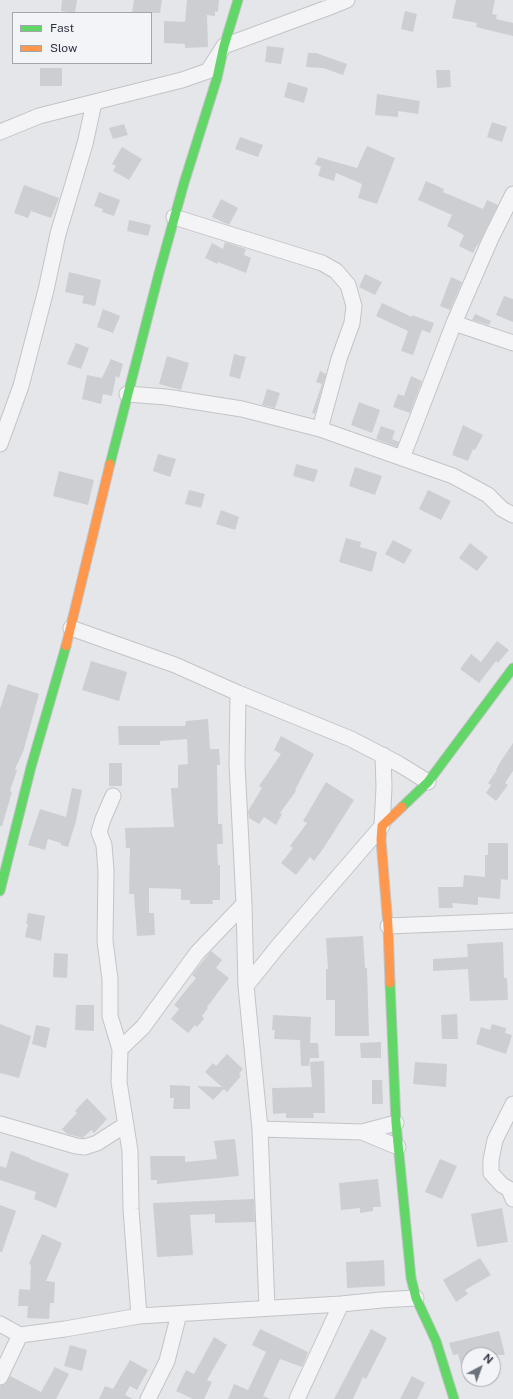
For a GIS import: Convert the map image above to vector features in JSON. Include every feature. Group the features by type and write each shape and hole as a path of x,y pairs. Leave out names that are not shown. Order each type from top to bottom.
{"street":[{"path":"0,891 31,767 71,628 127,394 174,217 217,78 224,46 238,0"},
{"path":"0,132 39,116 182,80 208,71 224,46 347,0"},
{"path":"0,444 21,386 46,290 58,234 85,144 94,103"},
{"path":"402,458 454,323 491,238 513,194"},
{"path":"174,217 322,263 336,271 348,285 354,306 352,323 339,358 320,429"},
{"path":"454,323 513,343"},
{"path":"127,394 166,397 242,408 320,429 453,476 488,495 502,509 513,515"},
{"path":"71,628 174,665 351,739 383,755 428,782"},
{"path":"246,986 279,945 382,826 428,782 513,668"},
{"path":"238,693 237,764 244,904 246,986 260,1130 267,1308"},
{"path":"383,755 384,787 381,840 388,926 396,1123 411,1278 416,1298 436,1341 454,1399"},
{"path":"113,796 103,819 100,832 104,845 106,871 105,941 110,979 110,1016 120,1049 119,1082 130,1151 131,1209 138,1316"},
{"path":"120,1049 143,1027 196,953 244,904"},
{"path":"388,926 513,921"},
{"path":"513,1104 495,1140 491,1160 491,1173 508,1189 513,1199"},
{"path":"260,1130 362,1132 396,1123"},
{"path":"0,1124 76,1146 85,1147 97,1143 125,1124"},
{"path":"362,1132 398,1146"},
{"path":"0,1324 20,1335 65,1329 138,1316 416,1298"},
{"path":"297,1399 341,1304"},
{"path":"148,1399 167,1361 179,1314"},
{"path":"0,1377 20,1335"}],"building":[{"path":"62,0 77,0 75,12 61,11"},
{"path":"134,0 162,0 160,13 132,12"},
{"path":"187,0 219,0 218,12 215,11 215,16 207,15 208,47 185,48 185,44 164,43 164,21 185,22"},
{"path":"456,0 495,0 492,14 497,15 496,19 513,23 513,36 476,27 477,23 452,18"},
{"path":"405,11 417,14 413,32 401,29"},
{"path":"267,46 284,48 281,64 265,62"},
{"path":"308,53 316,53 347,64 343,75 323,68 306,67"},
{"path":"40,68 62,68 62,86 40,86"},
{"path":"436,70 450,70 451,87 437,88"},
{"path":"288,82 308,88 304,103 284,97"},
{"path":"377,94 420,101 418,114 398,111 398,117 375,115"},
{"path":"492,122 507,127 502,142 487,137"},
{"path":"124,124 128,135 113,139 109,128"},
{"path":"240,137 263,145 258,157 235,149"},
{"path":"367,146 395,158 377,204 358,198 362,184 336,173 334,181 318,176 321,167 315,164 318,157 357,168"},
{"path":"122,147 142,159 129,180 113,171 116,166 112,164"},
{"path":"426,181 444,189 443,192 483,209 487,200 498,205 473,253 459,246 464,235 447,226 452,215 418,200"},
{"path":"24,185 59,198 51,218 31,211 28,218 14,213"},
{"path":"99,192 120,200 114,216 102,212 103,209 94,206"},
{"path":"221,199 238,208 229,225 212,217"},
{"path":"129,220 151,225 148,236 127,231"},
{"path":"225,242 246,249 244,255 251,258 246,273 218,262 217,264 205,258 212,243 223,249"},
{"path":"69,272 101,280 95,306 82,303 84,296 65,292"},
{"path":"365,274 382,282 375,295 359,287"},
{"path":"451,277 462,282 450,310 440,306"},
{"path":"504,296 513,299 513,322 496,315"},
{"path":"382,303 412,317 412,315 434,323 430,333 422,330 413,355 401,351 408,331 376,316"},
{"path":"103,309 120,316 113,333 97,327"},
{"path":"475,314 491,321 489,325 472,320"},
{"path":"76,343 89,348 81,369 67,364"},
{"path":"234,354 246,357 240,379 229,376"},
{"path":"167,356 189,363 181,390 159,384"},
{"path":"111,359 123,364 119,378 116,376 112,396 103,394 101,404 82,399 87,375 102,378"},
{"path":"320,371 326,374 315,414 312,413 322,384 316,382"},
{"path":"411,376 422,381 410,413 393,407 398,394 404,396"},
{"path":"267,389 280,393 275,408 262,405"},
{"path":"359,402 380,410 372,433 351,425"},
{"path":"463,425 483,435 475,450 473,449 468,461 452,455"},
{"path":"381,426 395,431 392,439 399,442 397,447 376,439"},
{"path":"158,454 176,459 170,477 153,471"},
{"path":"296,464 318,470 314,482 293,476"},
{"path":"355,467 382,476 375,495 349,486"},
{"path":"59,471 94,480 88,505 53,496"},
{"path":"189,490 205,494 201,508 185,504"},
{"path":"428,490 451,501 441,520 419,509"},
{"path":"221,510 239,517 235,530 216,524"},
{"path":"346,538 361,542 360,547 377,552 372,572 339,562"},
{"path":"393,540 412,550 404,564 385,554"},
{"path":"470,543 488,557 477,571 459,558"},
{"path":"497,641 509,650 498,663 496,661 479,683 460,669 471,654 481,662"},
{"path":"91,661 127,672 119,701 82,690"},
{"path":"8,684 39,694 23,752 15,769 17,770 10,791 12,792 2,826 0,826 0,709"},
{"path":"208,719 210,749 219,749 220,765 217,765 218,824 222,824 223,844 217,844 218,865 220,865 220,900 212,900 213,904 190,904 190,900 181,900 181,889 149,888 149,913 154,913 155,935 137,936 134,894 129,894 130,848 126,848 125,828 174,827 171,788 178,788 178,765 188,764 187,739 160,741 160,745 119,745 118,726 185,726 186,721"},
{"path":"281,736 314,754 295,790 296,791 280,813 282,814 276,825 264,817 259,824 249,818 248,811 262,788 259,786 281,754 274,750"},
{"path":"513,743 513,771 505,783 508,785 496,801 486,793 491,785 488,783"},
{"path":"109,763 122,763 122,786 109,786"},
{"path":"326,782 354,800 314,861 310,857 296,875 281,863 293,848 290,846 307,823 303,821"},
{"path":"72,788 82,790 76,821 68,847 48,839 45,850 28,845 40,809 66,817"},
{"path":"488,843 508,843 508,880 501,879 500,899 478,897 478,905 452,903 453,908 439,908 438,887 463,887 464,875 485,877 485,855 488,855"},
{"path":"28,913 45,916 41,941 25,937 28,924 26,924"},
{"path":"363,936 365,968 367,968 369,1036 335,1036 335,1000 326,1000 326,969 328,969 326,938"},
{"path":"503,942 504,978 507,978 508,1000 470,1001 468,969 433,971 433,959 468,957 467,944"},
{"path":"211,951 222,960 216,968 229,978 207,1007 208,1008 202,1016 204,1019 197,1027 195,1025 188,1033 171,1019 179,1009 174,1005 196,978 192,975"},
{"path":"54,953 68,954 67,978 53,977"},
{"path":"76,1005 94,1005 94,1031 75,1030"},
{"path":"457,1014 458,1039 442,1039 441,1015"},
{"path":"273,1015 311,1017 310,1043 318,1043 319,1058 310,1058 309,1066 301,1066 300,1040 274,1039 275,1030 272,1030"},
{"path":"0,1024 31,1036 19,1078 0,1073"},
{"path":"492,1024 506,1028 505,1033 512,1035 506,1054 476,1044 481,1027 490,1030"},
{"path":"36,1025 50,1028 46,1048 32,1044"},
{"path":"381,1042 381,1058 361,1058 360,1043"},
{"path":"227,1054 243,1069 239,1074 241,1076 227,1092 224,1089 213,1100 197,1086 222,1087 205,1072 213,1063 216,1066"},
{"path":"324,1061 325,1113 313,1113 314,1118 286,1118 286,1113 273,1114 272,1088 312,1087 310,1062"},
{"path":"415,1062 447,1064 446,1087 413,1084"},
{"path":"372,1080 382,1080 383,1104 372,1104"},
{"path":"170,1085 190,1086 190,1109 173,1109 174,1098 170,1098"},
{"path":"87,1098 107,1119 94,1133 91,1130 83,1138 67,1134 62,1129 77,1113 75,1111"},
{"path":"235,1139 239,1176 157,1184 157,1180 151,1180 150,1156 185,1156 185,1162 217,1159 214,1141"},
{"path":"11,1151 69,1174 56,1208 34,1199 36,1192 0,1180 0,1166 6,1168"},
{"path":"440,1159 457,1166 442,1199 425,1192"},
{"path":"378,1179 381,1207 373,1207 373,1211 360,1213 360,1208 341,1210 339,1183"},
{"path":"254,1199 255,1222 215,1223 215,1214 190,1215 193,1255 157,1257 153,1203"},
{"path":"0,1205 16,1211 2,1252 0,1252"},
{"path":"502,1208 508,1242 477,1247 471,1214"},
{"path":"42,1234 62,1243 46,1281 55,1282 54,1303 50,1303 49,1319 27,1318 28,1306 18,1306 19,1289 30,1290 31,1265 29,1264"},
{"path":"480,1258 491,1275 465,1290 468,1294 456,1302 443,1280"},
{"path":"384,1260 385,1286 347,1288 346,1262"},
{"path":"260,1329 308,1352 302,1367 280,1359 263,1396 270,1399 228,1399 234,1384 248,1390 266,1352 252,1345"},
{"path":"371,1329 387,1338 366,1379 363,1377 353,1399 334,1399"},
{"path":"499,1331 505,1355 501,1355 501,1347 461,1347 461,1365 458,1354 453,1355 449,1343"},
{"path":"214,1337 227,1345 207,1380 212,1382 204,1399 193,1399 176,1391 186,1370 194,1374"},
{"path":"70,1345 87,1350 82,1371 64,1366"},
{"path":"130,1360 148,1370 137,1390 130,1386 125,1395 133,1399 99,1399 105,1386 113,1389"},
{"path":"55,1367 69,1374 56,1399 0,1399 0,1386 5,1384 10,1376 41,1392"},
{"path":"412,1376 425,1383 417,1399 400,1399"}],"traffic: fast":[{"path":"110,464 159,273 184,183 217,78 224,46 238,0"},
{"path":"0,891 31,767 66,646"},
{"path":"402,807 428,782 513,668"},
{"path":"390,983 396,1123 411,1278 416,1298 436,1341 454,1399"}],"traffic: slow":[{"path":"66,646 110,464"},
{"path":"390,983 388,926 381,840 382,826 402,807"}]}
